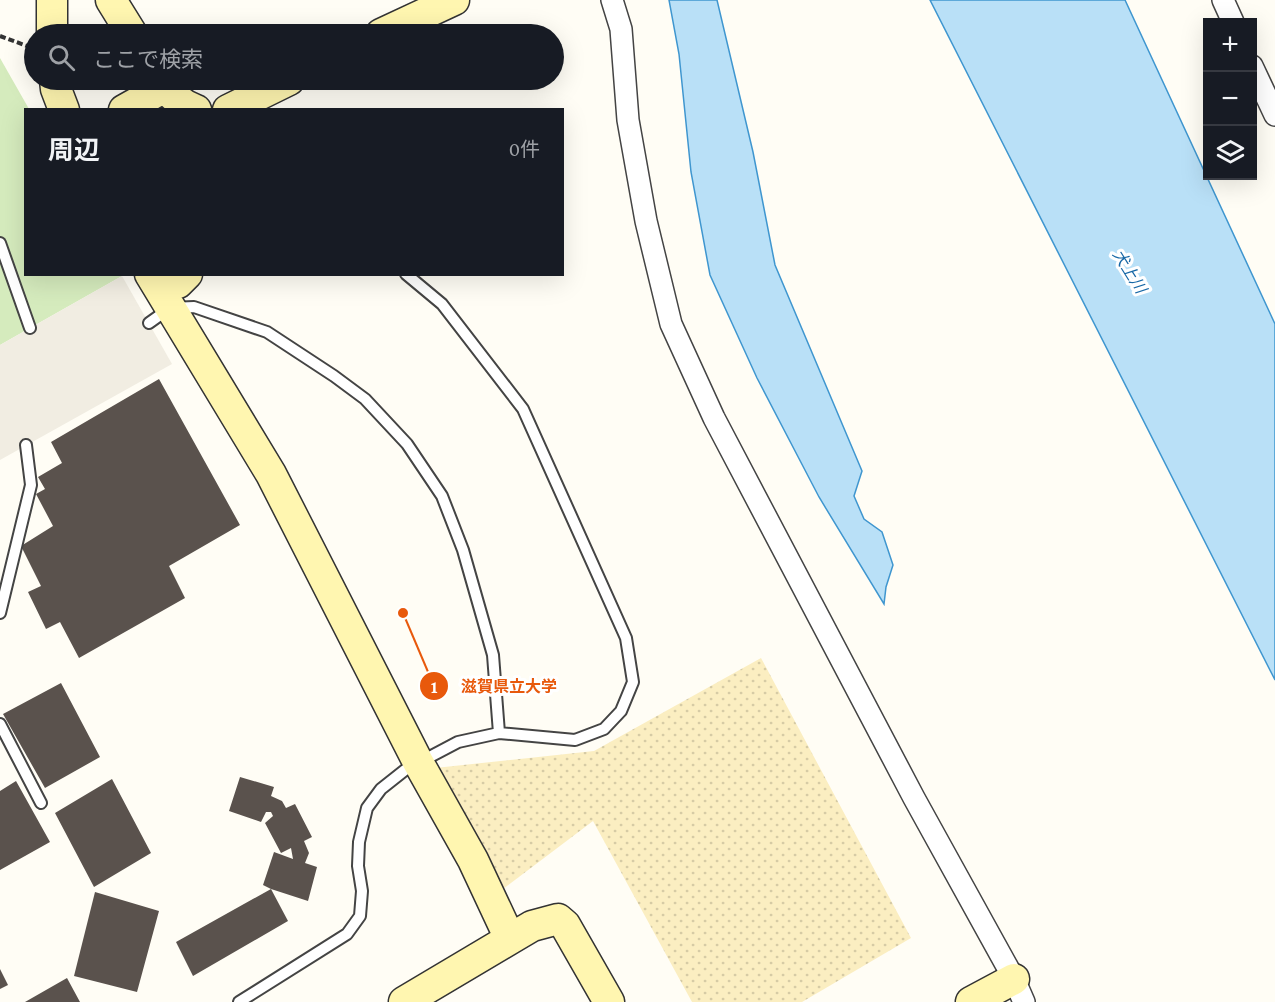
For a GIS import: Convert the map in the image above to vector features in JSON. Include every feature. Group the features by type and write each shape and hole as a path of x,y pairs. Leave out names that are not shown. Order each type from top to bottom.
{"street":[{"path":"52,0 52,24"},
{"path":"111,0 126,24"},
{"path":"402,24 454,0"},
{"path":"612,0 621,29 628,120 646,221 671,324 714,418 914,798 1019,991 971,1002"},
{"path":"1222,0 1231,18"},
{"path":"1255,72 1275,115"},
{"path":"56,90 63,108"},
{"path":"127,108 153,90"},
{"path":"169,90 184,106 190,108"},
{"path":"232,108 269,90"},
{"path":"152,276 160,315 271,474 418,762 473,860 510,939"},
{"path":"155,276 166,284 178,283 185,276"},
{"path":"404,1002 532,926 558,919 565,925 609,1002"}],"lane":[{"path":"0,243 30,328"},
{"path":"239,1002 348,934 360,916 362,891 358,866 359,842 367,808 381,789 418,762 458,742 499,733 575,740 604,729 621,711 633,682 626,638 523,410 441,304 408,276"},
{"path":"160,315 194,307 267,333 365,399 407,444 442,496 463,550 493,656 499,733"},
{"path":"0,613 32,485 26,445"},
{"path":"0,724 41,802"}],"path":[{"path":"0,36 24,44"}],"green space":[{"path":"0,58 28,108 24,108 24,276 122,276 0,345"}],"sand":[{"path":"761,658 911,938 802,1002 692,1002 593,821 491,898 435,768 594,751"}],"shaded area":[{"path":"122,276 172,364 0,460 0,345"}],"water":[{"path":"669,0 717,0 753,152 775,265 862,471 854,496 864,519 882,532 893,565 886,587 884,604 819,497 757,378 710,275 691,172 679,54"},
{"name":"犬上川","path":"930,0 1125,0 1203,168 1203,180 1208,180 1275,324 1275,680"}],"building":[{"path":"159,379 240,525 169,566 185,598 79,658 60,622 46,629 28,592 41,586 21,546 53,526 36,494 45,489 38,477 62,463 51,442"},
{"path":"61,683 100,757 45,788 3,714"},
{"path":"240,777 274,787 271,796 282,801 286,808 295,804 312,837 304,841 309,853 305,863 317,867 308,901 263,885 274,852 293,859 291,848 281,853 265,823 273,816 271,812 266,812 261,822 229,811"},
{"path":"112,779 151,853 94,887 55,813"},
{"path":"16,781 50,842 0,870 0,791"},
{"path":"271,889 288,921 193,976 176,942"},
{"path":"95,892 159,911 137,992 74,976"},
{"path":"0,969 8,985 0,989"},
{"path":"67,978 80,1002 25,1002"}],"place":[{"name":"滋賀県立大学","path":"403,613"}]}
